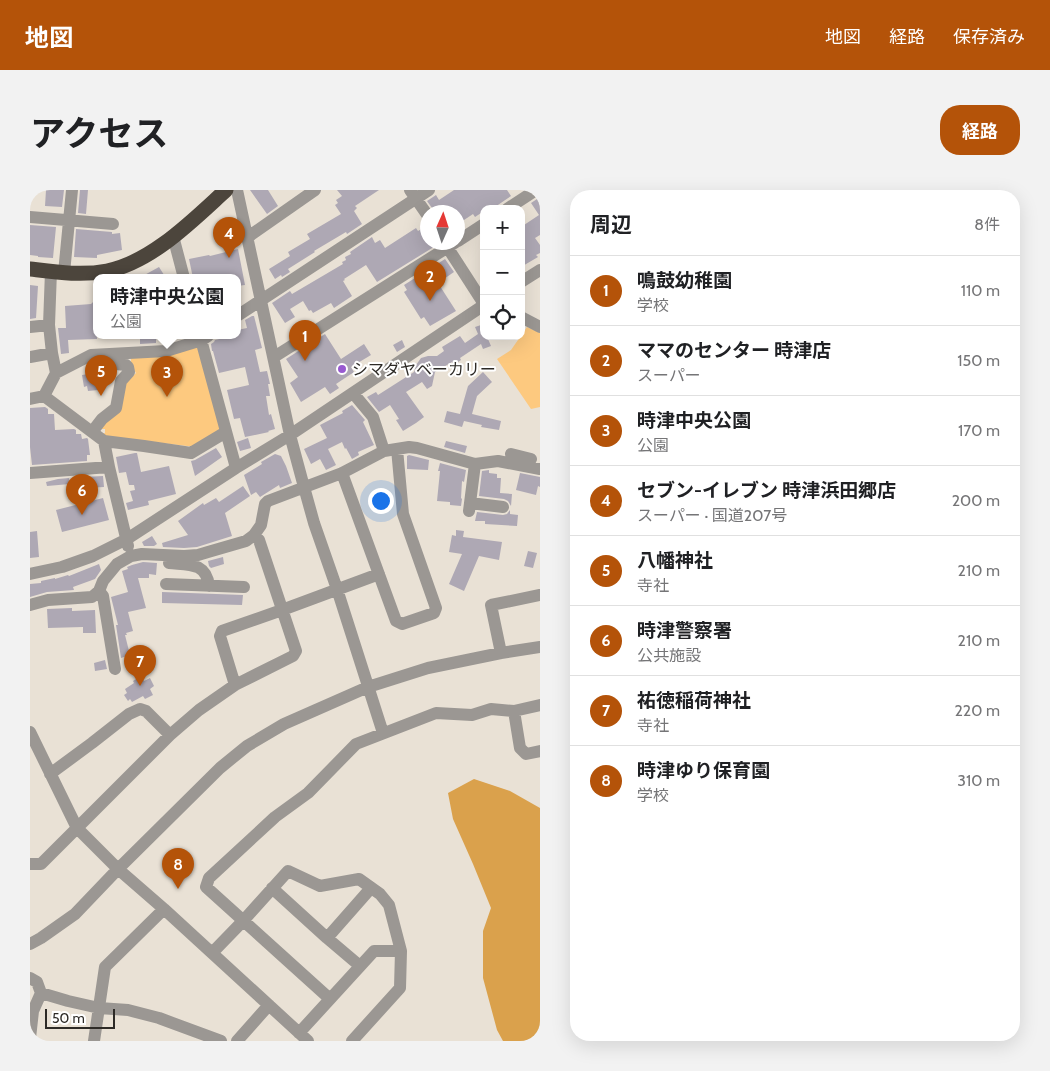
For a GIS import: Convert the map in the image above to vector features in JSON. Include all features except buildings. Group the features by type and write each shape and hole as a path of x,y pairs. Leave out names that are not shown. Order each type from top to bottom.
{"highway":[{"path":"30,269 86,273 107,271 124,266 149,254 190,224 226,190"}],"street":[{"path":"56,373 49,326 58,272 70,220 72,190"},
{"path":"237,190 290,435 314,523 383,733"},
{"path":"248,238 316,190"},
{"path":"241,313 413,194 429,190"},
{"path":"513,205 536,190"},
{"path":"413,194 420,205"},
{"path":"30,217 113,224"},
{"path":"465,236 480,226"},
{"path":"172,236 183,274"},
{"path":"274,357 442,250"},
{"path":"454,250 480,298"},
{"path":"525,279 540,270"},
{"path":"30,574 62,567 93,556 127,539 353,394 480,308"},
{"path":"525,319 540,327"},
{"path":"30,327 49,326"},
{"path":"30,400 44,396 56,373 91,355 166,351 198,339"},
{"path":"203,339 236,468"},
{"path":"30,357 52,353"},
{"path":"92,432 102,419 116,408 122,381 129,372 126,365 116,364"},
{"path":"353,394 373,417 384,451"},
{"path":"44,396 104,441 191,453 226,432"},
{"path":"104,441 108,467 131,556"},
{"path":"30,605 48,600 92,597 99,592 103,581 117,564 131,556 142,554 184,556 208,552 246,541 254,535 261,524 265,504 268,502 342,473 384,451 409,447 475,464 498,460 540,469"},
{"path":"342,473 396,621 402,624 434,613 436,608 403,514 397,449"},
{"path":"512,454 540,463"},
{"path":"475,464 470,507 503,507"},
{"path":"30,473 108,467"},
{"path":"30,864 41,864 170,735 199,710 235,685 293,656 296,651 259,540 254,535"},
{"path":"167,555 167,563 186,564 200,568 206,574 209,586"},
{"path":"235,685 220,636 222,631 379,574"},
{"path":"166,584 244,588"},
{"path":"99,592 103,596 115,669"},
{"path":"501,653 491,605 540,595"},
{"path":"30,944 75,914 220,768 247,746 284,724 368,687 428,668 540,647"},
{"path":"330,999 206,887 209,878 275,817 308,793 356,744 436,712 472,716 491,709 514,711 540,705"},
{"path":"50,774 129,714 140,709 146,711 170,735"},
{"path":"514,711 520,748 526,754 540,751"},
{"path":"30,732 77,828 118,869 303,1037 330,999 374,951 401,951"},
{"path":"212,953 244,921 288,871 320,886 359,879 380,894 389,905 401,951 400,988 356,1040"},
{"path":"272,888 360,966"},
{"path":"327,938 371,888"},
{"path":"94,1041 105,967 164,909"},
{"path":"30,978 37,982 41,993 33,1011 30,1038"},
{"path":"41,993 99,1008 128,1010 159,1018 222,1041"},
{"path":"237,1041 269,1005"}],"shaded area":[{"path":"527,327 540,333 540,407 531,409 497,359 511,350 518,340 525,340 525,330"},
{"path":"198,347 221,427 217,434 196,447 101,436 101,434 105,433 105,429 100,429 123,385 136,373 131,365 131,357"},
{"path":"474,779 510,791 540,808 540,1041 503,1041 497,1030 483,978 483,931 491,908 453,819 448,793"}],"place":[{"name":"セブン-イレブン 時津浜田郷店","path":"229,258"},
{"name":"ママのセンター 時津店","path":"430,301"},
{"name":"鳴鼓幼稚園","path":"305,361"},
{"name":"シマダヤベーカリー","path":"342,369"},
{"name":"八幡神社","path":"101,396"},
{"name":"時津中央公園","path":"167,397"},
{"name":"時津警察署","path":"82,515"},
{"name":"祐徳稲荷神社","path":"140,686"},
{"name":"時津ゆり保育園","path":"178,889"}]}
